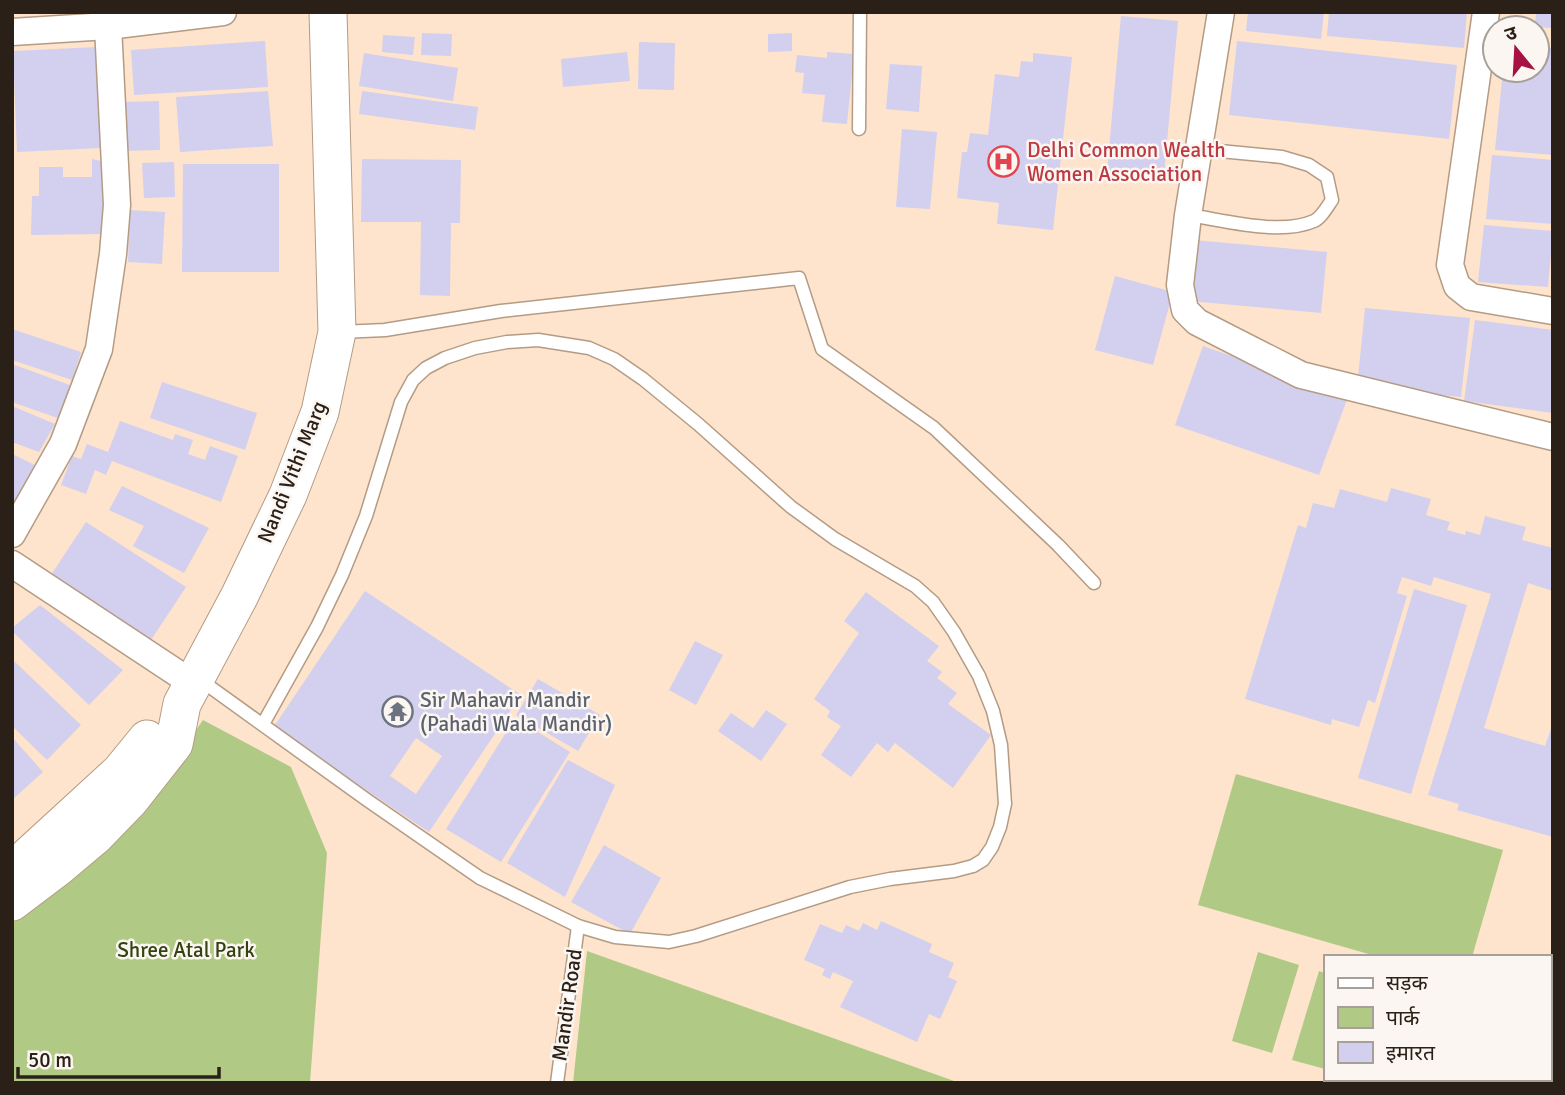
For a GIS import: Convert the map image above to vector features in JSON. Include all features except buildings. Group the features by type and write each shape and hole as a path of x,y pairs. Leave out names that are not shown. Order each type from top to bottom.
{"street":[{"path":"12,32 108,26 223,12"},
{"name":"Nandi Vithi Marg","path":"12,902 85,844 130,800 174,744 190,688 239,597 288,495 320,412 337,332 328,12"},
{"path":"1221,12 1188,215 1180,285 1185,310 1197,321 1301,374 1553,438"},
{"path":"1486,12 1450,265 1457,286 1471,297 1553,311"},
{"path":"12,534 63,444 99,349 113,254 117,205 108,26"},
{"path":"12,564 190,688"},
{"name":"Nandi Vithi Marg","path":"12,871 120,772 190,688"}],"lane":[{"path":"859,129 860,12"},
{"path":"1188,215 1289,228 1317,220 1332,200 1327,177 1308,165 1282,157 1199,149"},
{"path":"337,332 385,330 501,312 799,278 821,349 934,428 1058,545 1094,583"},
{"path":"190,688 263,724 480,878 578,926 615,937 669,942 696,936 850,887 890,878 954,871 973,866 983,859 992,847 1005,804 1002,745 993,711 979,676 933,602 915,586 835,539 790,508 698,424 614,359 589,348 538,340 475,348 445,358 426,368 413,380 401,402 366,516 342,575 317,627 263,724"},
{"name":"Mandir Road","path":"556,1083 578,926"}],"green space":[{"name":"Shree Atal Park","path":"203,720 291,767 327,853 310,1083 12,1083 12,916 137,814"},
{"path":"1236,774 1503,850 1473,955 1372,955 1198,905"},
{"path":"587,951 960,1083 573,1083"},
{"path":"1258,952 1299,965 1272,1053 1232,1041"},
{"path":"1319,971 1324,973 1324,1069 1292,1060"}],"place":[{"name":"Delhi Common Wealth Women Association","path":"1004,162"},
{"name":"Sir Mahavir Mandir (Pahadi Wala Mandir)","path":"397,712"}]}
